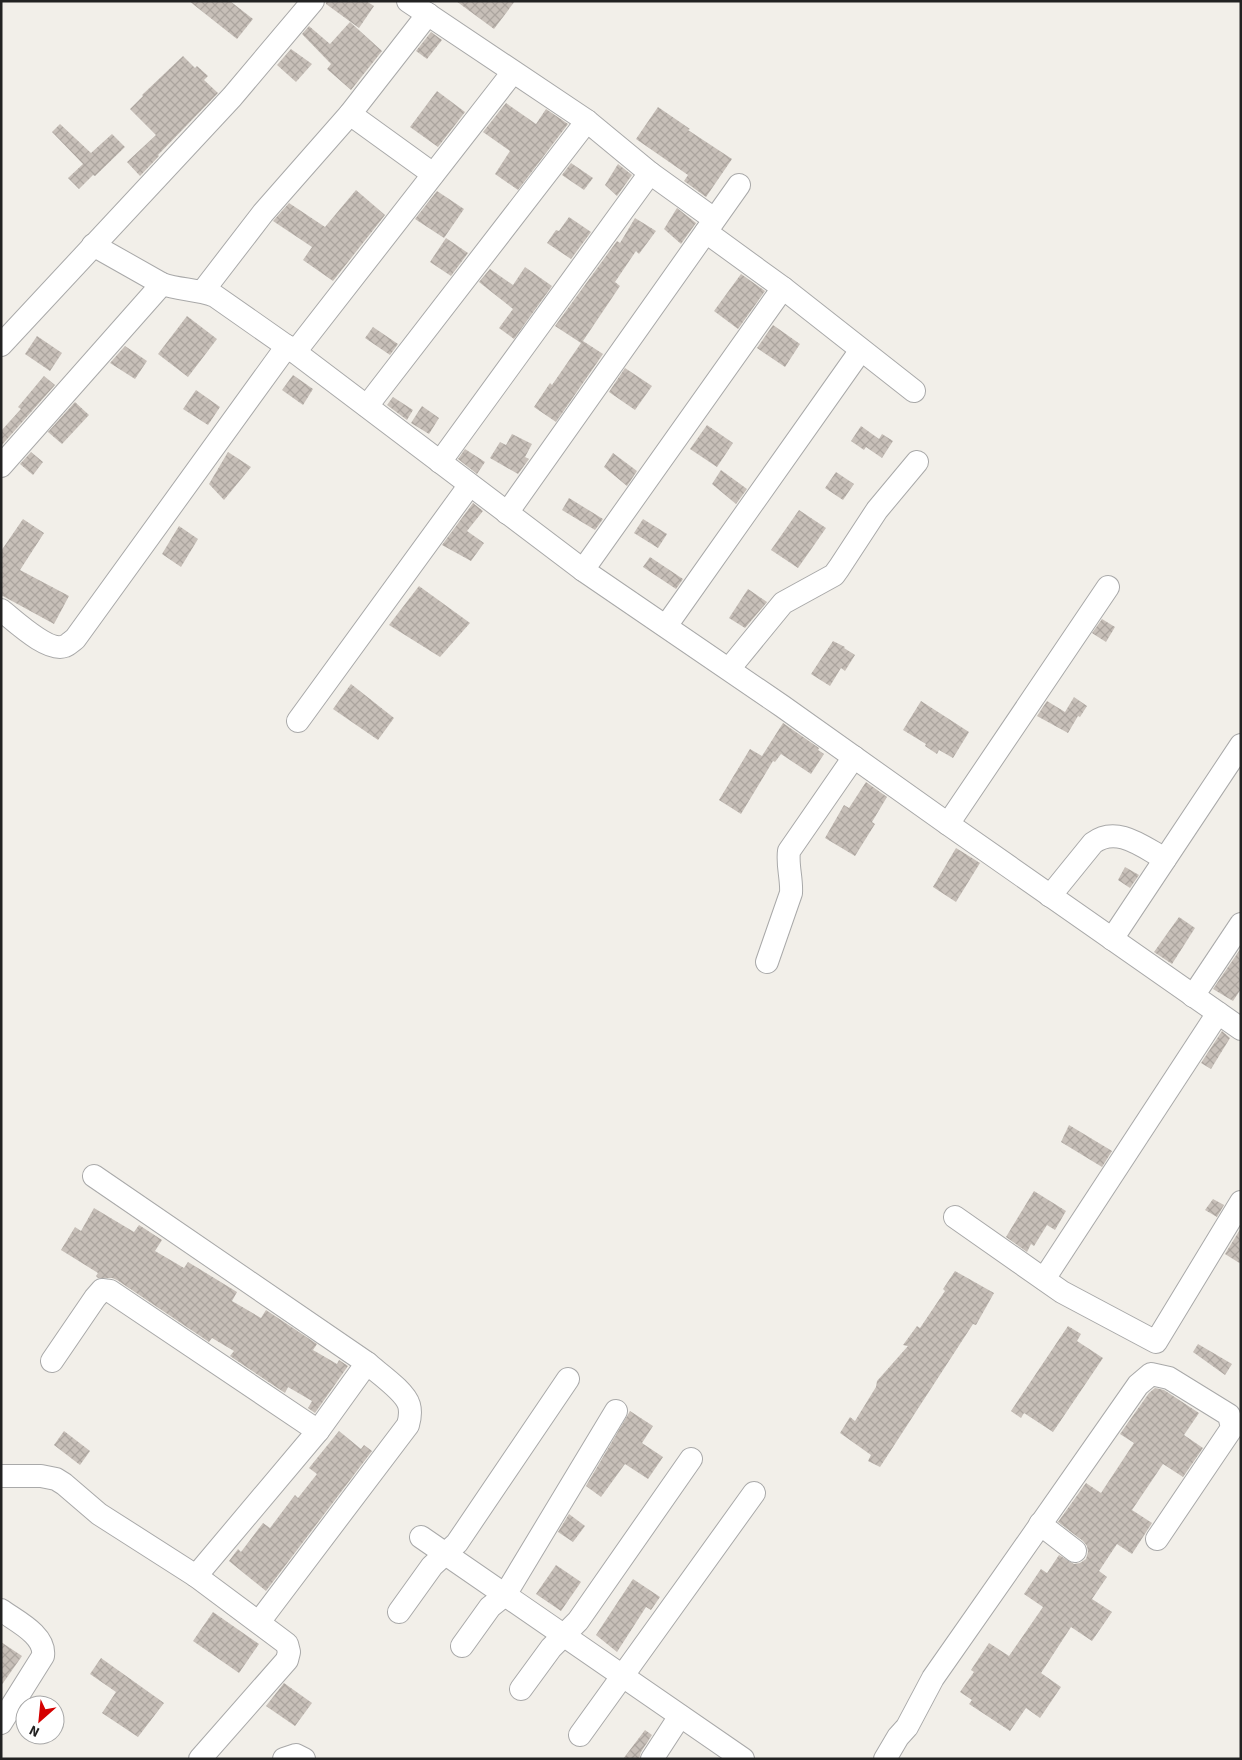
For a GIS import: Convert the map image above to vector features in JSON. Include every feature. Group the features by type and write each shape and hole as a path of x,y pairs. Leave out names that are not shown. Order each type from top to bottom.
{"street":[{"path":"1,345 232,97 313,1"},
{"path":"408,1 587,121 783,288 914,392"},
{"path":"203,291 263,212 350,114 428,14"},
{"path":"1,610 45,643 55,647 65,646 75,639 291,349 513,72"},
{"path":"350,114 433,174"},
{"path":"367,406 587,121"},
{"path":"440,462 650,173"},
{"path":"507,513 739,185"},
{"path":"93,245 162,284 203,291 215,296 291,349 582,570 729,669 1241,1029"},
{"path":"1,466 162,284"},
{"path":"582,570 783,288"},
{"path":"666,626 861,350"},
{"path":"729,669 783,603 826,580 839,568 877,510 917,462"},
{"path":"298,721 470,486"},
{"path":"948,824 1108,587"},
{"path":"1112,939 1241,746"},
{"path":"767,962 791,893 792,882 788,860 789,851 854,757"},
{"path":"1050,896 1093,842 1100,838 1119,836 1165,859"},
{"path":"1193,996 1241,924"},
{"path":"1044,1279 1218,1013"},
{"path":"94,1176 367,1363 405,1397 409,1405 408,1425 259,1622"},
{"path":"956,1217 1062,1292 1156,1342 1241,1202"},
{"path":"52,1361 95,1298 102,1290 110,1291 318,1431"},
{"path":"196,1576 318,1431 367,1363"},
{"path":"885,1759 898,1737 907,1727 933,1678 1138,1385 1151,1374 1169,1378 1229,1415 1232,1428 1157,1540"},
{"path":"400,1612 432,1566 446,1555 464,1532 568,1379"},
{"path":"462,1646 490,1607 505,1595 616,1411"},
{"path":"521,1689 551,1648 578,1621 691,1459"},
{"path":"1,1476 41,1476 56,1479 99,1514 196,1576 287,1644 289,1652 287,1660 200,1759"},
{"path":"580,1735 754,1493"},
{"path":"1040,1524 1075,1551"},
{"path":"421,1537 741,1758"},
{"path":"1,1610 42,1642 44,1650 1,1723"},
{"path":"652,1759 680,1716"},
{"path":"284,1759 296,1755 304,1759"}],"building":[{"path":"189,1 230,1 253,19 237,39"},
{"path":"326,1 366,1 374,6 359,28 326,4"},
{"path":"456,1 515,1 494,29"},
{"path":"350,22 382,51 351,90 327,69 331,64 302,34 309,26 330,44"},
{"path":"431,32 442,40 427,59 416,51"},
{"path":"291,49 312,64 296,82 277,65"},
{"path":"183,56 195,68 197,66 208,76 204,80 218,93 140,176 127,162 156,135 130,109"},
{"path":"437,91 465,112 438,147 410,127"},
{"path":"506,103 536,124 546,109 568,124 518,190 495,174 510,151 483,132"},
{"path":"658,107 690,129 688,130 732,159 706,197 684,181 688,175 636,139"},
{"path":"60,124 91,153 112,134 125,147 79,189 68,178 83,164 52,132"},
{"path":"571,163 593,178 584,190 562,175"},
{"path":"618,164 632,175 617,196 605,185"},
{"path":"356,190 385,215 333,281 303,260 312,247 273,221 289,203 325,227"},
{"path":"437,191 464,209 444,238 415,219"},
{"path":"677,208 696,223 681,244 664,229"},
{"path":"569,217 591,232 571,259 547,243 556,230 559,231"},
{"path":"635,218 656,231 639,254 636,251 615,282 620,286 583,341 603,354 556,422 534,407 581,343 555,326 617,241 620,243"},
{"path":"446,238 468,253 451,276 430,262"},
{"path":"525,267 552,286 514,339 499,328 513,309 479,282 490,269 513,285"},
{"path":"741,274 765,291 738,329 714,311"},
{"path":"187,316 217,339 188,377 158,354"},
{"path":"773,325 800,344 785,367 757,348"},
{"path":"373,327 398,344 390,355 365,338"},
{"path":"37,336 62,353 50,371 25,354"},
{"path":"125,346 147,361 135,379 110,363"},
{"path":"625,368 652,386 635,410 609,392"},
{"path":"293,375 313,389 303,405 282,390"},
{"path":"44,376 55,385 1,446 1,431 21,409 18,407"},
{"path":"196,390 220,407 208,425 183,409"},
{"path":"393,397 413,410 407,420 387,405"},
{"path":"75,402 89,415 62,444 48,432"},
{"path":"422,406 439,418 429,434 411,423"},
{"path":"707,425 733,443 717,467 690,449"},
{"path":"861,426 879,439 882,434 893,441 882,458 866,447 864,450 851,441"},
{"path":"512,434 532,444 525,457 529,459 518,474 490,458 500,442 506,445"},
{"path":"465,449 485,462 477,474 458,459"},
{"path":"31,452 43,462 33,475 20,464"},
{"path":"228,452 251,467 224,500 209,484"},
{"path":"613,453 637,471 627,486 604,467"},
{"path":"721,470 747,489 736,504 712,484"},
{"path":"836,472 854,484 843,500 825,488"},
{"path":"569,498 603,519 595,530 562,510"},
{"path":"473,503 483,511 467,531 484,543 471,561 442,545"},
{"path":"799,510 826,528 798,568 771,550"},
{"path":"23,519 44,533 20,570 69,596 54,624 1,595 1,551"},
{"path":"643,519 667,534 658,548 634,533"},
{"path":"179,526 198,539 181,567 162,554"},
{"path":"650,557 683,579 676,589 643,567"},
{"path":"419,586 470,623 440,657 389,625"},
{"path":"748,589 767,602 745,628 729,618"},
{"path":"1102,619 1115,627 1106,642 1092,633"},
{"path":"833,641 855,655 845,671 841,668 830,686 811,674"},
{"path":"351,684 394,718 378,740 333,709"},
{"path":"1074,697 1087,706 1080,717 1078,716 1068,733 1037,716 1047,701 1065,712"},
{"path":"921,701 969,732 953,758 939,750 937,754 925,746 926,744 903,730"},
{"path":"783,723 819,748 818,750 824,754 811,774 781,754 775,762 773,761 741,814 719,800 750,749 762,756"},
{"path":"866,782 887,797 872,822 875,824 855,856 825,838 844,805 849,808"},
{"path":"956,848 980,863 956,902 933,887"},
{"path":"1125,867 1139,875 1130,888 1118,880"},
{"path":"1179,917 1195,928 1172,964 1154,952"},
{"path":"1241,948 1241,989 1233,1001 1213,989"},
{"path":"1222,1031 1230,1038 1211,1069 1201,1063"},
{"path":"1069,1125 1112,1151 1102,1167 1061,1142"},
{"path":"1034,1191 1066,1211 1055,1230 1047,1225 1034,1246 1031,1244 1027,1252 1006,1237"},
{"path":"1213,1199 1224,1205 1217,1217 1205,1210"},
{"path":"94,1208 134,1232 139,1225 162,1240 155,1251 184,1268 188,1262 237,1292 232,1301 261,1318 266,1310 317,1344 313,1350 337,1364 339,1360 348,1366 315,1413 308,1408 312,1401 288,1387 285,1393 230,1356 234,1351 212,1338 209,1342 117,1280 98,1278 96,1276 98,1273 61,1250 75,1227 81,1231"},
{"path":"1241,1228 1241,1264 1225,1254"},
{"path":"955,1271 994,1293 976,1325 973,1324 880,1467 868,1461 871,1455 840,1433 850,1417 855,1421 876,1387 877,1381 908,1346 903,1345 917,1326 920,1328 945,1291 943,1289"},
{"path":"1068,1326 1081,1334 1077,1341 1103,1358 1053,1432 1024,1413 1021,1418 1011,1411"},
{"path":"1198,1344 1232,1364 1225,1375 1193,1352"},
{"path":"1155,1388 1164,1390 1199,1413 1184,1435 1203,1448 1183,1477 1163,1464 1132,1510 1152,1523 1132,1554 1117,1544 1099,1571 1107,1577 1092,1599 1112,1612 1092,1641 1071,1627 1041,1673 1061,1687 1040,1718 1026,1708 1010,1731 969,1704 972,1700 960,1692 974,1672 971,1670 989,1643 1009,1656 1043,1607 1024,1594 1041,1569 1047,1573 1059,1555 1074,1564 1086,1559 1087,1546 1058,1522 1086,1483 1101,1493 1134,1443 1120,1434 1149,1393"},
{"path":"630,1411 653,1426 642,1443 663,1457 648,1479 625,1464 601,1497 586,1486"},
{"path":"64,1431 90,1451 80,1465 54,1445"},
{"path":"339,1431 361,1449 364,1445 372,1451 266,1591 229,1561 238,1549 241,1552 263,1523 270,1528 295,1495 298,1498 317,1474 309,1468"},
{"path":"569,1514 585,1526 573,1542 558,1532"},
{"path":"556,1565 581,1582 561,1611 536,1594"},
{"path":"633,1579 660,1597 651,1610 646,1607 617,1652 596,1635"},
{"path":"213,1612 259,1644 239,1673 193,1641"},
{"path":"1,1642 22,1656 1,1686"},
{"path":"101,1658 164,1703 138,1737 102,1713 116,1692 90,1674"},
{"path":"284,1683 312,1703 295,1726 266,1706"},
{"path":"645,1730 652,1735 641,1752 639,1759 623,1759"}]}
